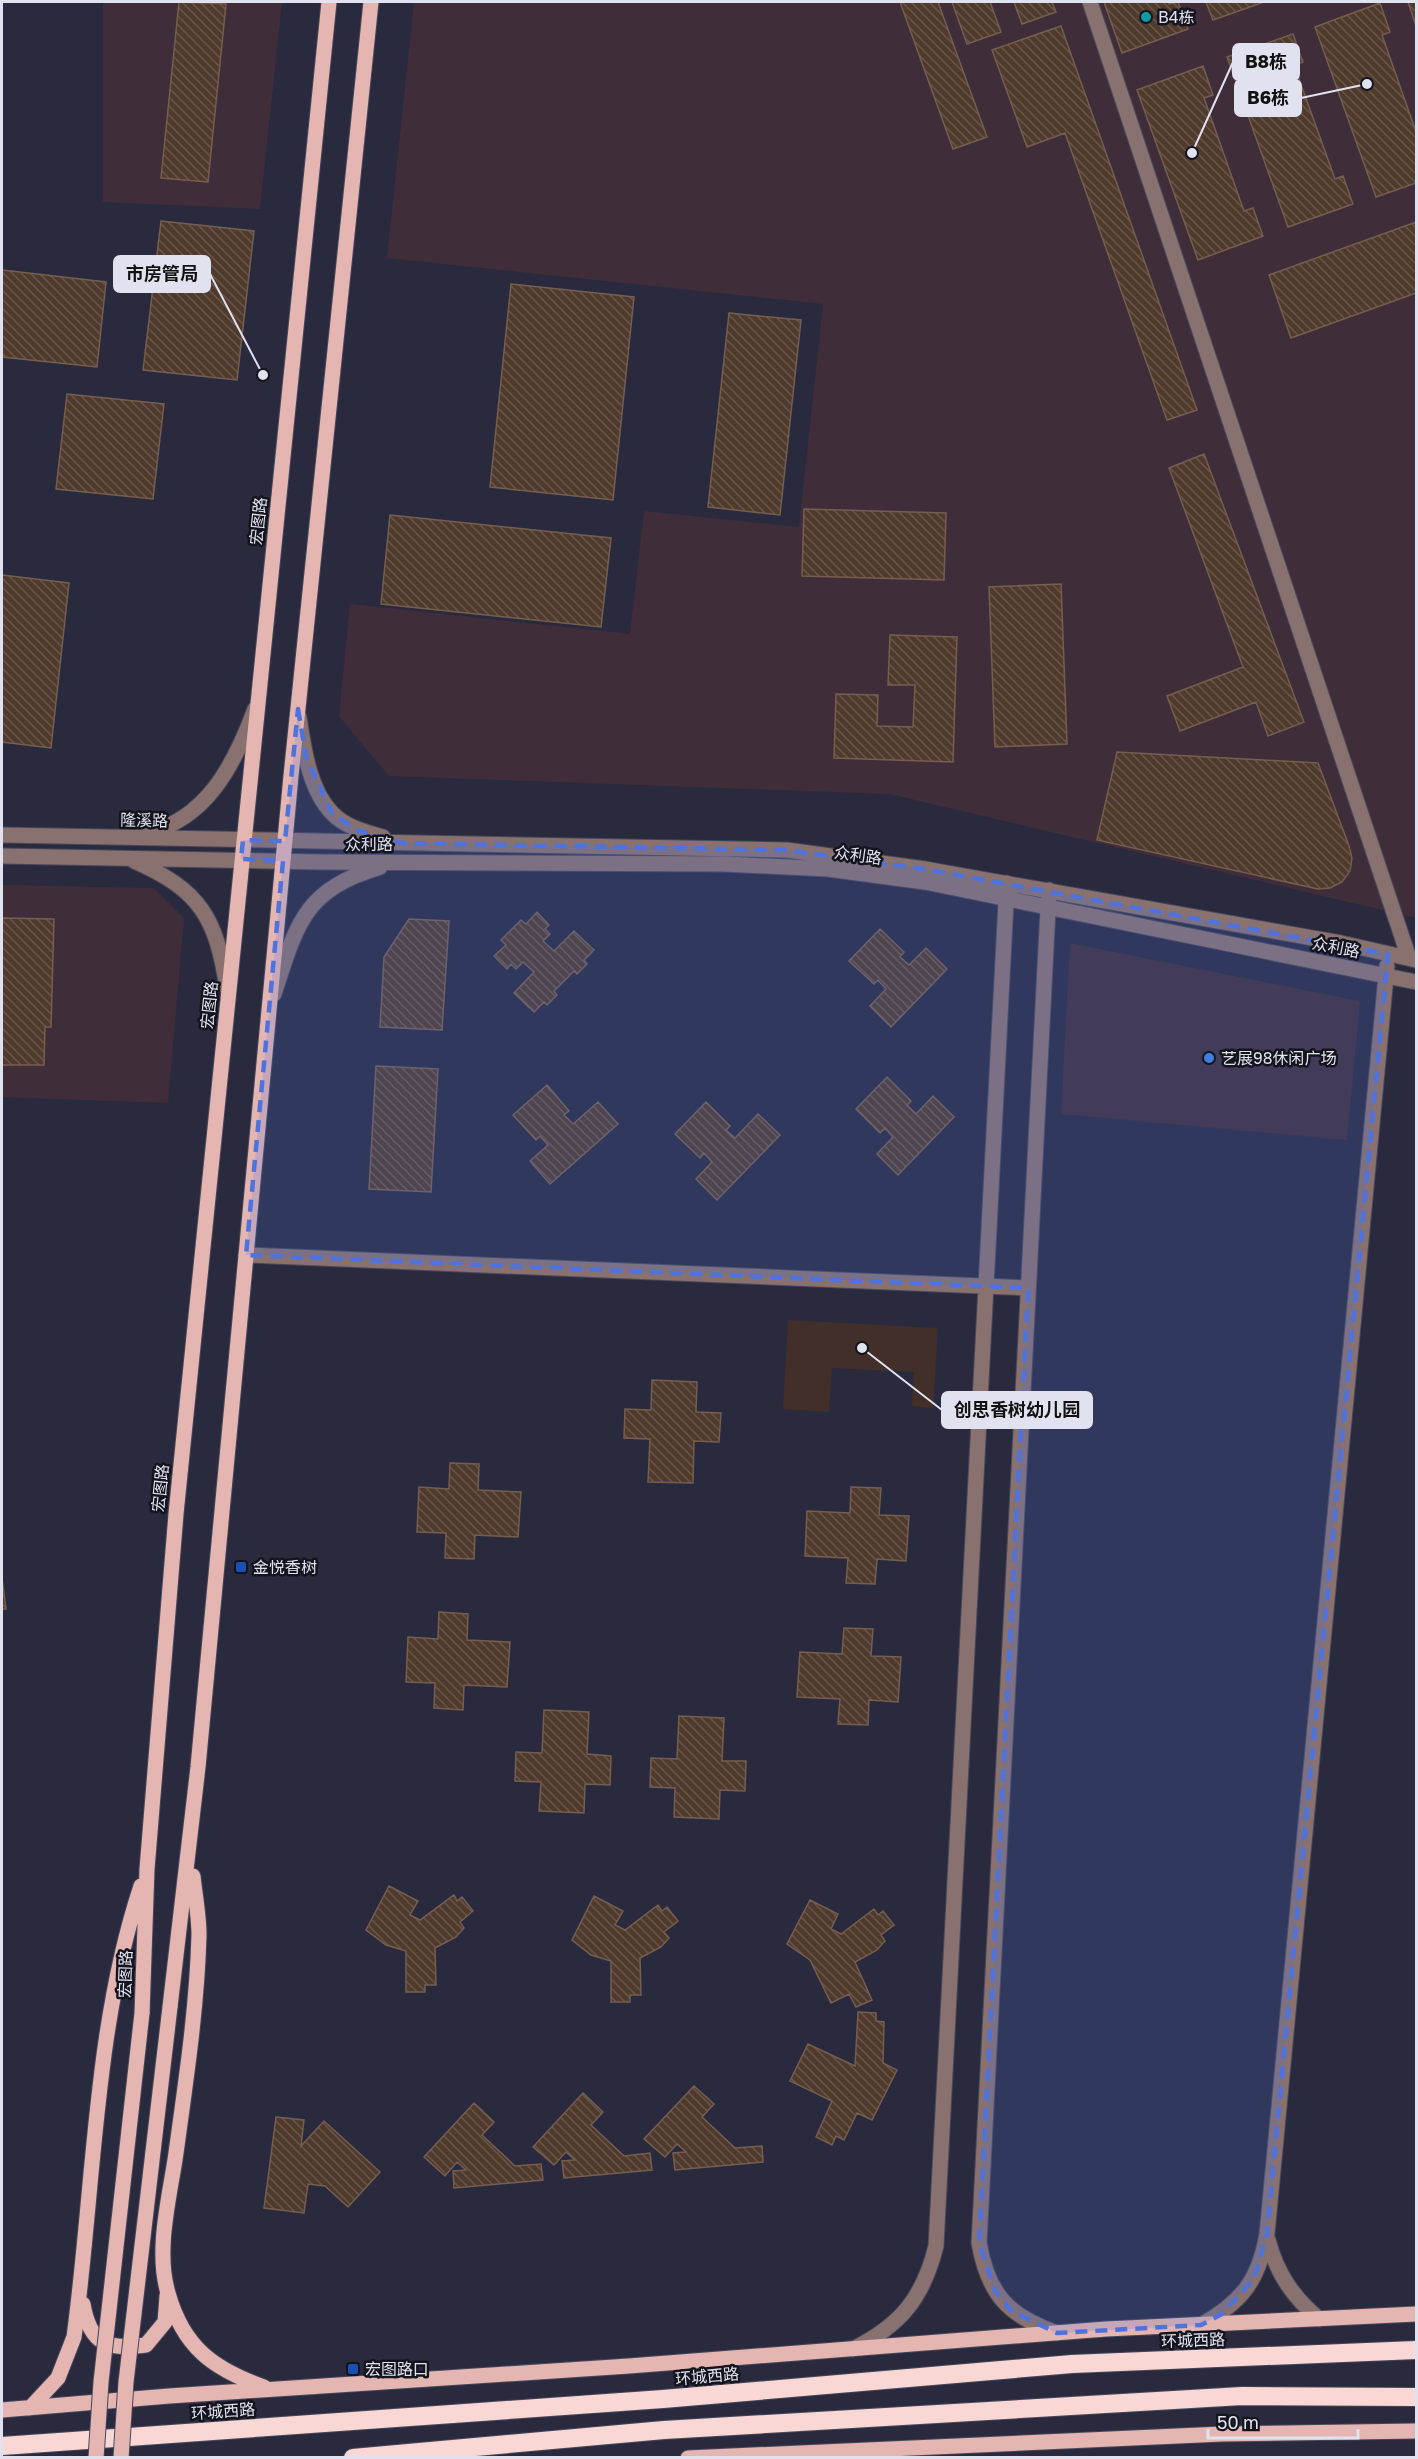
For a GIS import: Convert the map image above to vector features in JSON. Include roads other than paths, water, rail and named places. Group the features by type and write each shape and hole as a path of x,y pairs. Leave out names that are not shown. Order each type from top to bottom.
{"highway":[{"name":"环城西路","path":"2,2446 651,2400 1072,2364 1416,2349"},
{"path":"353,2457 664,2430 1242,2396 1416,2397"}],"main road":[{"name":"宏图路","path":"96,2457 101,2382 142,2013 147,1869 176,1514 329,2"},
{"path":"121,2457 126,2382 189,1847 283,861 371,2"},
{"path":"80,2289 86,2322 95,2338 119,2349 146,2345 165,2322 167,2292 163,2251 194,2014 199,1933 189,1847"},
{"path":"30,2408 58,2378 74,2337 112,2006 130,1920 147,1869"},
{"path":"167,2292 183,2328 205,2359 232,2375 272,2390"},
{"path":"2,2410 1057,2333 1416,2314"},
{"path":"688,2457 1222,2434 1416,2431"}],"street":[{"path":"1090,2 1413,959"},
{"path":"126,838 159,830 187,817 216,788 238,754 256,706"},
{"path":"298,709 306,756 316,786 332,813 357,830 403,843"},
{"name":"隆溪路","path":"2,835 285,841"},
{"name":"众利路","path":"285,841 787,850 926,869 1049,890 1413,959"},
{"path":"2,856 283,861"},
{"path":"126,858 182,885 200,905 223,962 228,995"},
{"name":"众利路","path":"283,861 788,866 925,882 1048,909 1416,982"},
{"path":"270,1005 290,943 308,910 328,888 351,876 397,862"},
{"path":"852,2349 877,2337 899,2320 916,2298 929,2273 936,2246 1007,883"},
{"path":"1049,890 979,2243 984,2268 994,2291 1011,2311 1033,2325 1057,2333"},
{"path":"1201,2325 1222,2314 1240,2298 1254,2279 1263,2257 1267,2234 1388,954"},
{"path":"246,1255 1028,1288"},
{"path":"1267,2234 1273,2259 1284,2282 1300,2302 1319,2319"}],"place":[{"name":"B4栋","path":"1146,17"},
{"name":"B6栋","path":"1367,84"},
{"name":"B8栋","path":"1192,153"},
{"name":"市房管局","path":"263,375"},
{"name":"艺展98休闲广场","path":"1209,1058"},
{"name":"创思香树幼儿园","path":"862,1348"},
{"name":"金悦香树","path":"241,1567"},
{"name":"宏图路口","path":"353,2369"}]}
